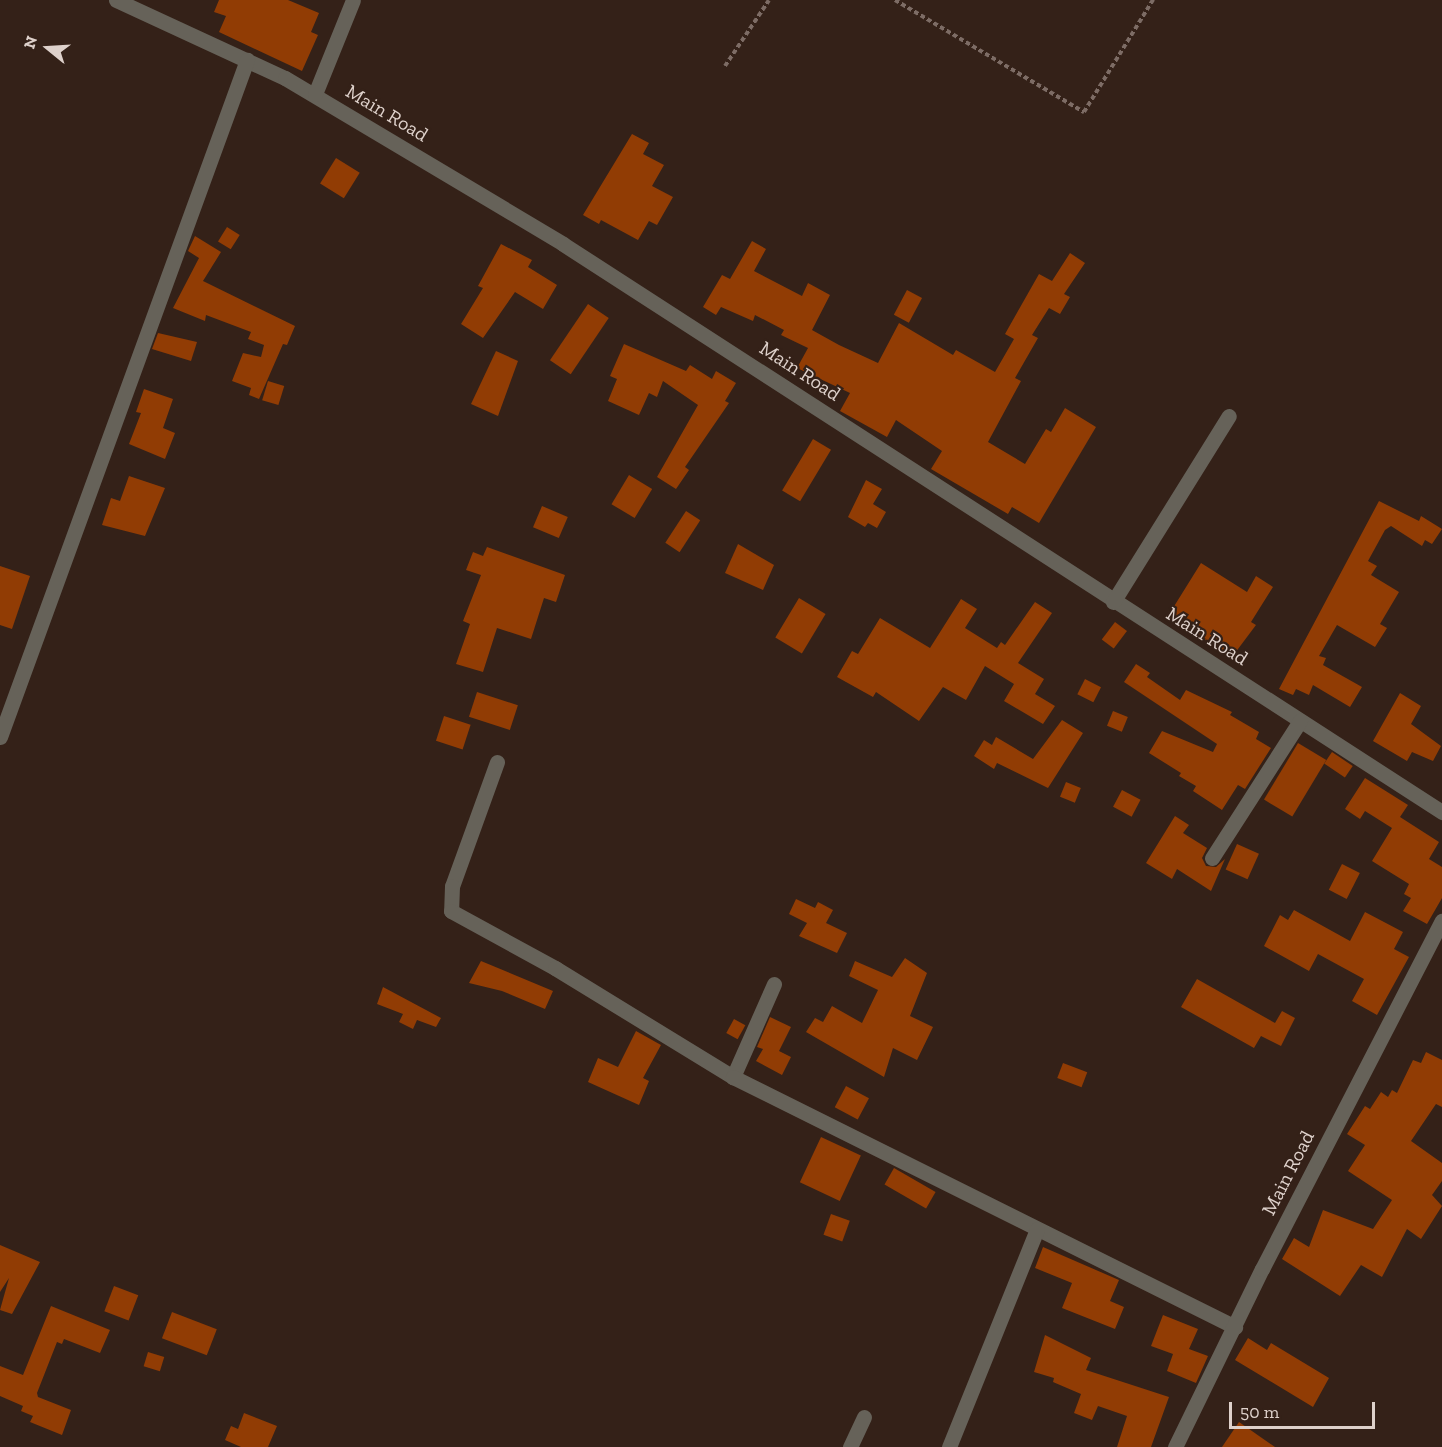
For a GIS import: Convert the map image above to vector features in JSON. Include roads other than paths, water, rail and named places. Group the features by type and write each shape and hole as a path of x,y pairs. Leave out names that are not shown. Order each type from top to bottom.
{"street":[{"name":"Main Road","path":"116,0 315,94 563,244 1113,602 1442,812"},
{"path":"315,94 353,0"},
{"path":"0,737 247,60"},
{"path":"1113,602 1229,416"},
{"path":"1212,858 1300,721"},
{"path":"497,762 452,886 451,911 555,968 733,1077 1234,1327"},
{"name":"Main Road","path":"1175,1447 1442,921"},
{"path":"733,1077 774,984"},
{"path":"948,1447 1037,1229"},
{"path":"850,1447 864,1417"}]}
